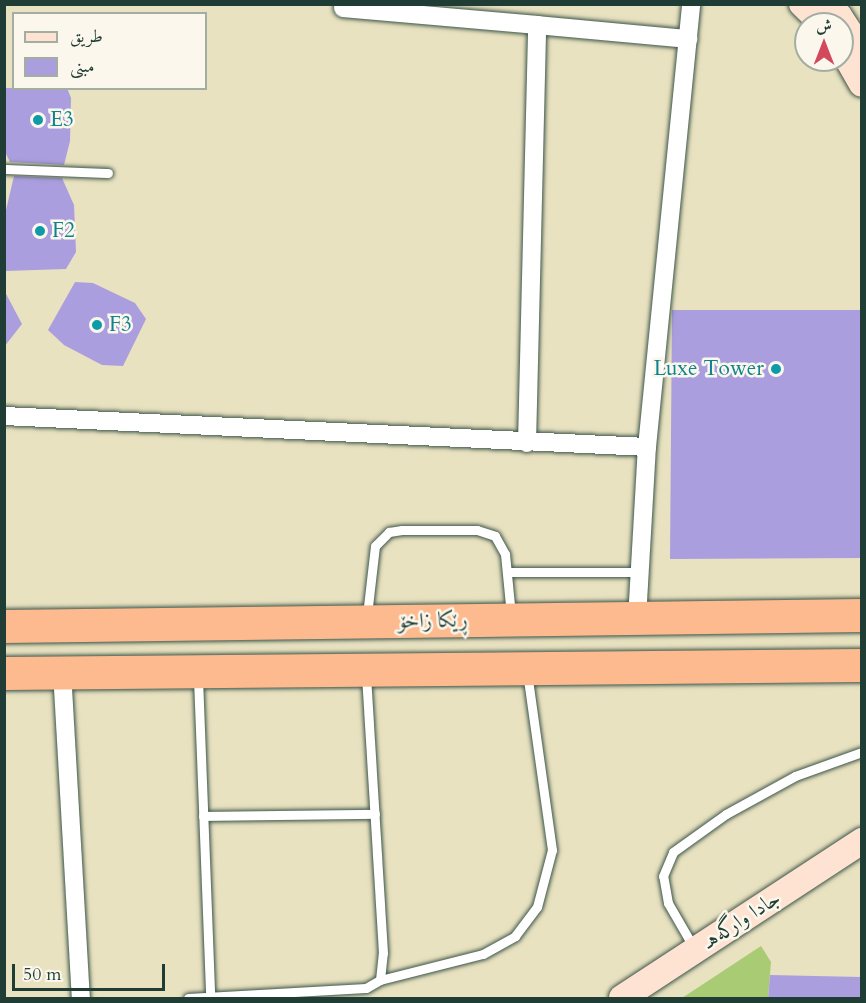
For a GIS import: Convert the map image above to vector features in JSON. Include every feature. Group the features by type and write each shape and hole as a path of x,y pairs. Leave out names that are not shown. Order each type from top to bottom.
{"highway":[{"name":"ڕێکا زاخۆ","path":"4,626 637,620 857,613"},
{"path":"424,621 440,630 444,648 435,663 426,667"},
{"path":"505,621 492,625 484,640 488,656 513,667"},
{"path":"4,673 366,667 861,665"}],"street":[{"path":"637,620 647,447 691,4"},
{"path":"826,4 839,16 861,51"},
{"path":"343,8 688,39"},
{"path":"527,443 537,26"},
{"path":"4,416 647,447"},
{"path":"62,671 81,999"},
{"name":"جادا وارگه‌هـ","path":"621,999 861,841"}],"lane":[{"path":"4,169 108,173"},
{"path":"366,622 371,558 375,546 389,532 486,531 501,542 508,572 505,621"},
{"path":"508,572 640,572"},
{"path":"366,667 383,952 380,981"},
{"path":"188,999 366,988 380,981 483,954 515,936 537,907 552,850 513,667"},
{"path":"198,669 210,997"},
{"path":"695,951 668,903 663,876 673,852 726,814 795,776 861,752"},
{"path":"203,816 375,814"}],"green space":[{"path":"761,946 771,962 768,998 682,998"}],"building":[{"name":"E3","path":"4,88 68,90 71,98 70,141 64,165 10,162 4,150"},
{"name":"F2","path":"14,176 62,178 74,205 76,252 66,269 6,271 6,210"},
{"name":"F3","path":"75,282 93,283 135,303 146,319 123,366 102,365 64,345 48,330"},
{"path":"4,290 22,324 4,347"},
{"path":"672,310 861,310 861,558 670,559"},
{"path":"770,975 861,977 861,999 768,999"}],"place":[{"name":"E3","path":"38,120"},
{"name":"F2","path":"40,231"},
{"name":"F3","path":"97,325"},
{"name":"Luxe Tower","path":"776,369"}]}
